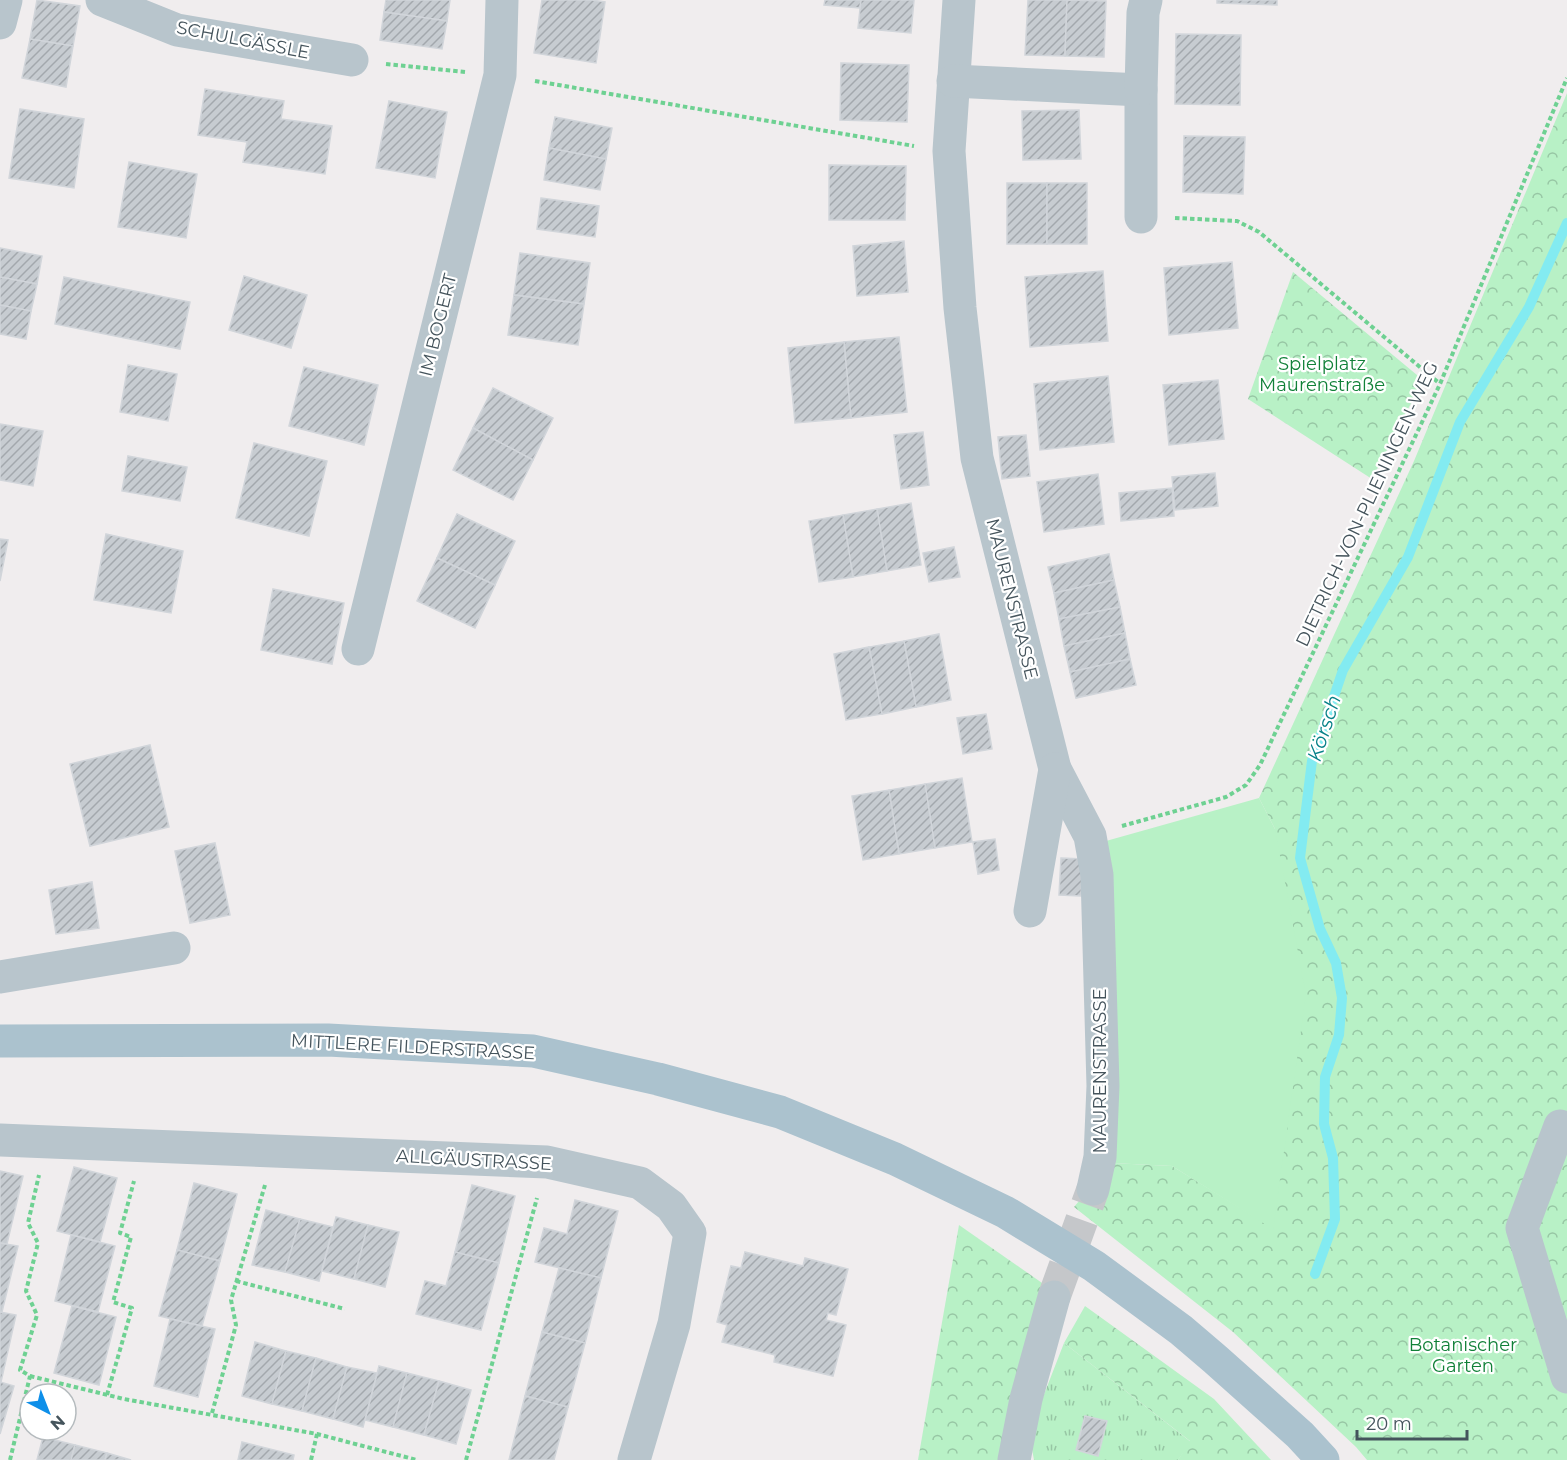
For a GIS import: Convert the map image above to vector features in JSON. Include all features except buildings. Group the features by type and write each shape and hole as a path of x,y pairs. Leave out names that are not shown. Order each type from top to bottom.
{"main road":[{"name":"MITTLERE FILDERSTRASSE","path":"0,1041 328,1040 533,1051 658,1079 780,1112 896,1159 1005,1212 1094,1266 1181,1330 1300,1435 1323,1460"}],"street":[{"path":"0,23 6,0"},
{"name":"SCHULGÄSSLE","path":"102,0 177,30 352,60"},
{"name":"IM BOGERT","path":"358,649 500,75 502,0"},
{"name":"MAURENSTRASSE","path":"959,0 949,151 960,308 976,458 1055,769 1090,836 1097,875 1103,1086 1100,1157 1093,1189"},
{"path":"1141,217 1141,90 1143,13 1146,0"},
{"path":"953,81 1141,90"},
{"path":"1030,911 1055,769"},
{"path":"0,977 174,948"},
{"path":"1560,1126 1521,1228 1567,1377"},
{"name":"ALLGÄUSTRASSE","path":"0,1140 547,1162 640,1184 671,1206 690,1233 674,1323 634,1460"},
{"path":"1014,1460 1026,1399 1054,1298"}],"path":[{"path":"352,60 500,75 910,146"},
{"name":"DIETRICH-VON-PLIENINGEN-WEG","path":"1090,836 1226,797 1246,785 1260,765 1440,384 1567,78"},
{"path":"1141,217 1237,220 1259,232 1440,384"},
{"path":"47,1142 28,1223 38,1243 26,1292 37,1315 20,1370 30,1376 107,1395 317,1434 417,1460"},
{"path":"107,1395 132,1308 113,1302 131,1237 120,1233 144,1146"},
{"path":"212,1413 236,1325 231,1300 275,1150"},
{"path":"466,1460 547,1162"},
{"path":"236,1281 345,1309"},
{"path":"10,1460 30,1376"},
{"path":"311,1460 317,1434"}],"green space":[{"name":"Botanischer Garten","path":"1567,93 1567,1460 1367,1460 1356,1447 1233,1332 1074,1207 1111,1163 1172,1166 1273,1228 1275,829 1259,798 1414,461"},
{"name":"Spielplatz Maurenstraße","path":"1293,272 1423,380 1372,479 1248,399"},
{"path":"1259,798 1275,829 1306,995 1273,1229 1172,1166 1111,1163 1106,841"},
{"path":"959,1225 1045,1285 1005,1460 918,1460"},
{"path":"1085,1306 1214,1399 1271,1460 1178,1460 1190,1441 1064,1343"},
{"path":"1064,1343 1191,1442 1178,1460 1034,1460 1029,1433","holes":["1085,1416 1107,1421 1098,1456 1076,1450"]}],"waterway":[{"name":"Körsch","path":"1315,1274 1335,1219 1333,1158 1324,1124 1325,1077 1339,1035 1342,998 1336,963 1320,929 1300,858 1312,761 1343,670 1408,557 1460,422 1529,307 1567,223"}],"tunnel":[{"path":"1054,1297 1093,1189"}]}
